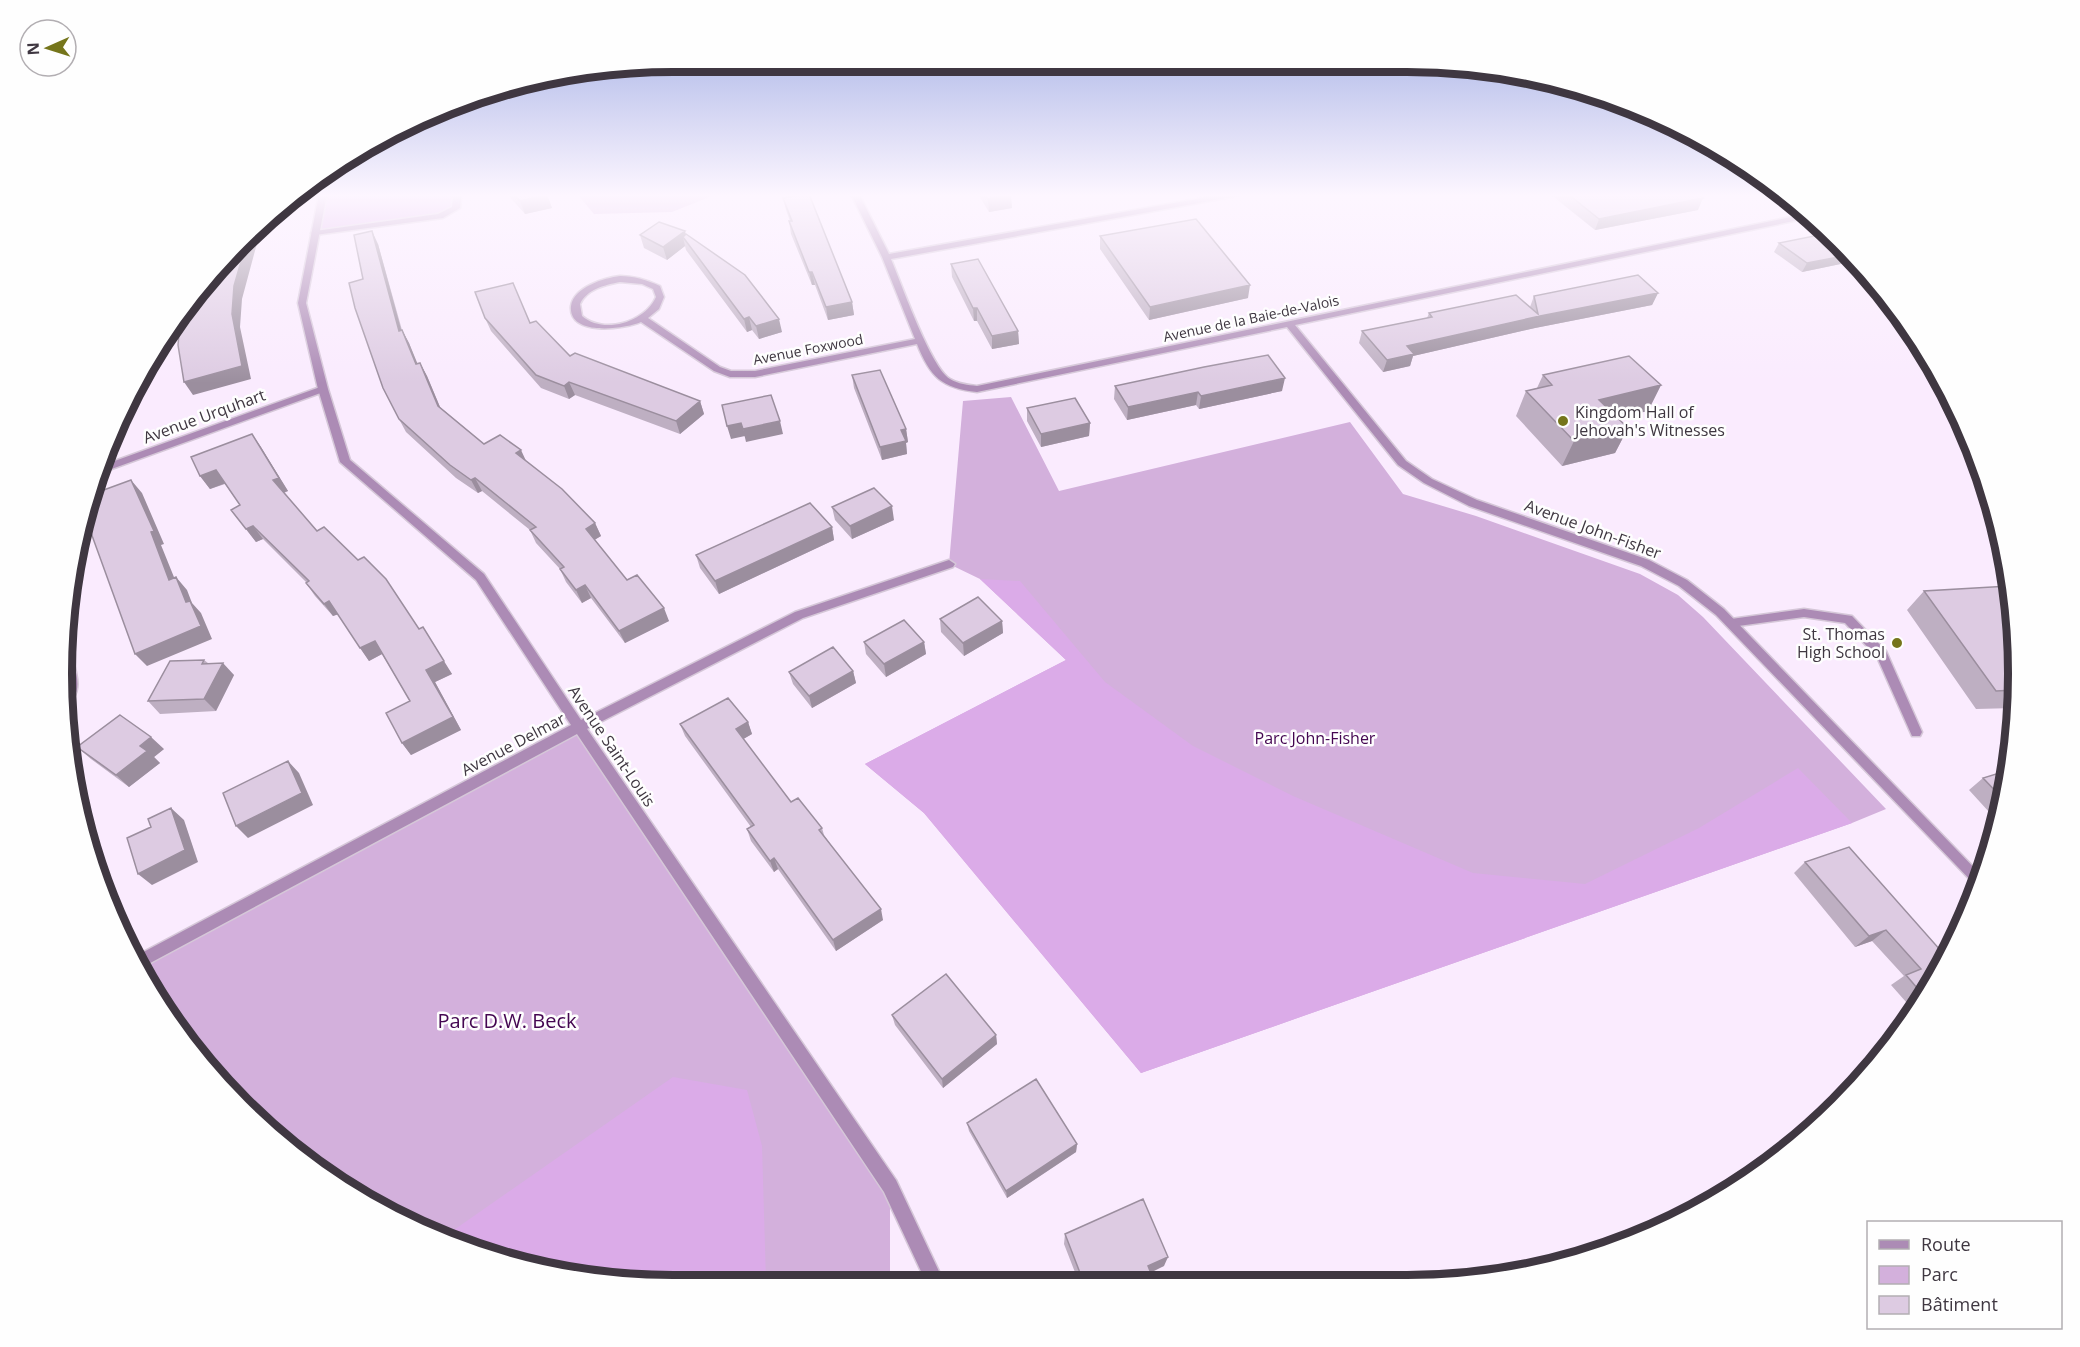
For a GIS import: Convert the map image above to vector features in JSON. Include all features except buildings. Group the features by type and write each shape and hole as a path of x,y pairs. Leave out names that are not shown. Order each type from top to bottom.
{"street":[{"name":"Avenue Saint-Louis","path":"311,257 302,303 323,388 345,462 480,577 890,1186 932,1275"},
{"path":"886,257 921,341"},
{"name":"Avenue de la Baie-de-Valois","path":"921,341 929,362 945,381 961,387 977,389 1611,257"},
{"path":"634,279 655,286 660,293 661,300 657,309 643,319 622,326 595,326 584,322 575,309 577,301 593,287 606,282 634,279"},
{"name":"Avenue Foxwood","path":"643,319 717,369 730,374 755,374 921,341"},
{"name":"Avenue John-Fisher","path":"1289,324 1402,462 1428,481 1473,503 1645,563 1683,584 1731,623 1973,876"},
{"name":"Avenue Urquhart","path":"109,467 323,388"},
{"name":"Avenue Delmar","path":"145,959 579,727 799,615 949,564"},
{"path":"1731,623 1804,613 1848,619 1882,654 1916,732"}],"green space":[{"name":"Parc John-Fisher","path":"1011,397 1059,491 1350,422 1403,494 1476,516 1640,574 1678,595 1703,617 1886,809 1852,823 1141,1073 924,813 865,764 1066,660 980,579 949,564 963,401"},
{"name":"Parc D.W. Beck","path":"579,727 890,1186 890,1275 674,1275 595,1270 518,1255 443,1229 407,1213 339,1174 277,1126 248,1099 196,1040 173,1008 145,959"}],"shaded area":[{"path":"980,579 1020,581 1105,682 1193,746 1293,796 1473,873 1585,884 1699,828 1798,768 1852,823 1141,1073 924,813 865,764 1066,660"},
{"path":"673,1077 747,1090 762,1146 766,1275 634,1274 595,1270 518,1255 451,1232"}],"place":[{"name":"Kingdom Hall of Jehovah's Witnesses","path":"1563,421"},
{"name":"St. Thomas High School","path":"1897,643"}]}
